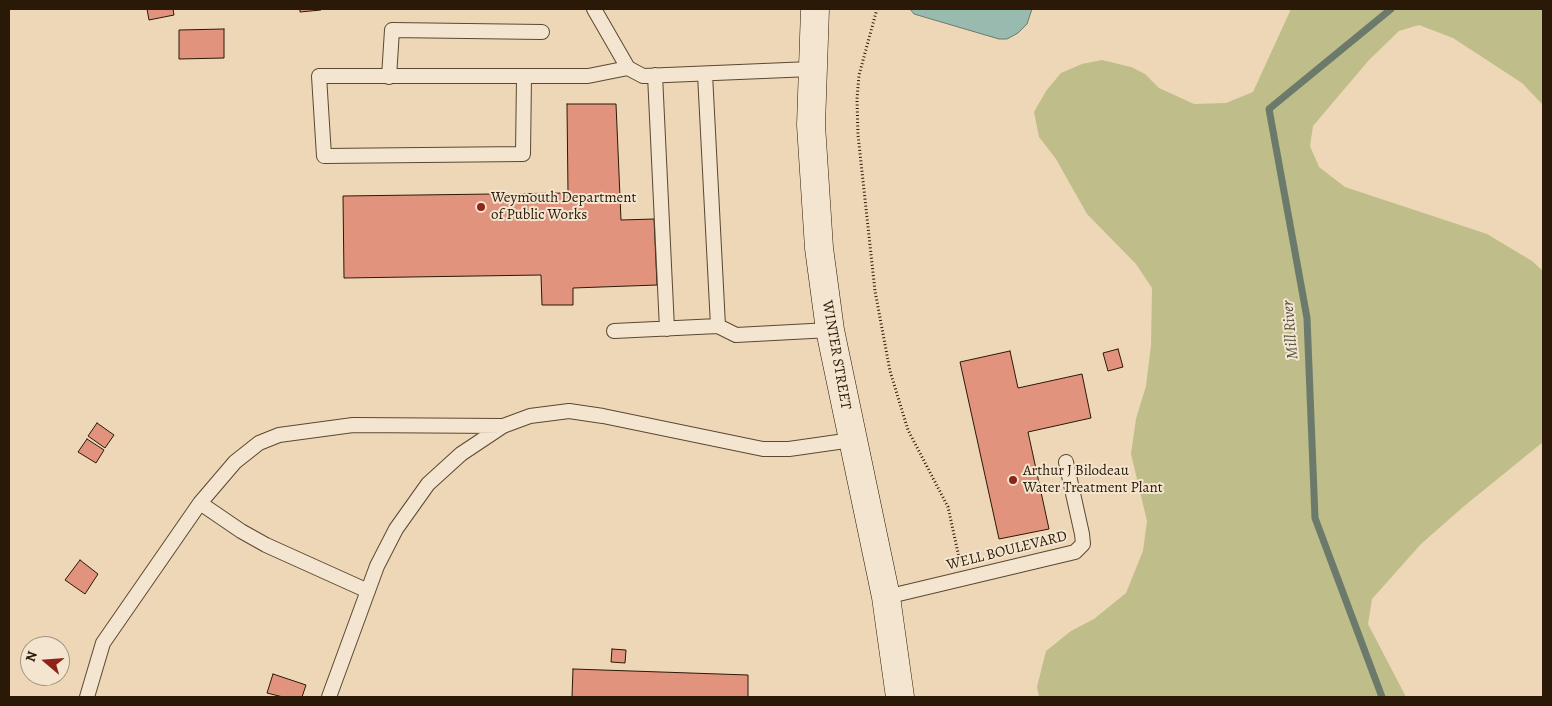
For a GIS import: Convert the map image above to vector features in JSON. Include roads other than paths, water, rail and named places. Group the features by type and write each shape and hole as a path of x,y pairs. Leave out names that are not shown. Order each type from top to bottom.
{"main road":[{"name":"WINTER STREET","path":"815,9 811,69 814,195 830,330 886,597 900,697"}],"lane":[{"path":"594,9 628,68 644,76 811,69"},
{"path":"389,77 392,30 542,32"},
{"path":"524,77 523,154 324,156 318,76 588,76 628,68"},
{"path":"705,74 718,326"},
{"path":"654,75 667,329"},
{"path":"614,331 718,326 736,335 830,330"},
{"path":"329,697 368,591 396,529 428,484 461,454 503,426 530,416 569,411 603,416 763,449 789,449 852,440"},
{"path":"88,697 103,643 200,503 235,462 259,443 279,435 353,425 503,426"},
{"name":"WELL BOULEVARD","path":"886,597 1075,552 1082,544 1066,462"},
{"path":"200,503 242,531 266,544 368,591"}],"water":[{"path":"910,9 1032,9 1027,24 1018,33 1007,39 999,39 914,14"}],"waterway":[{"name":"Mill River","path":"1382,697 1315,518 1307,318 1269,109 1391,9"}],"place":[{"name":"Weymouth Department of Public Works","path":"481,207"},
{"name":"Arthur J Bilodeau Water Treatment Plant","path":"1013,480"}]}
